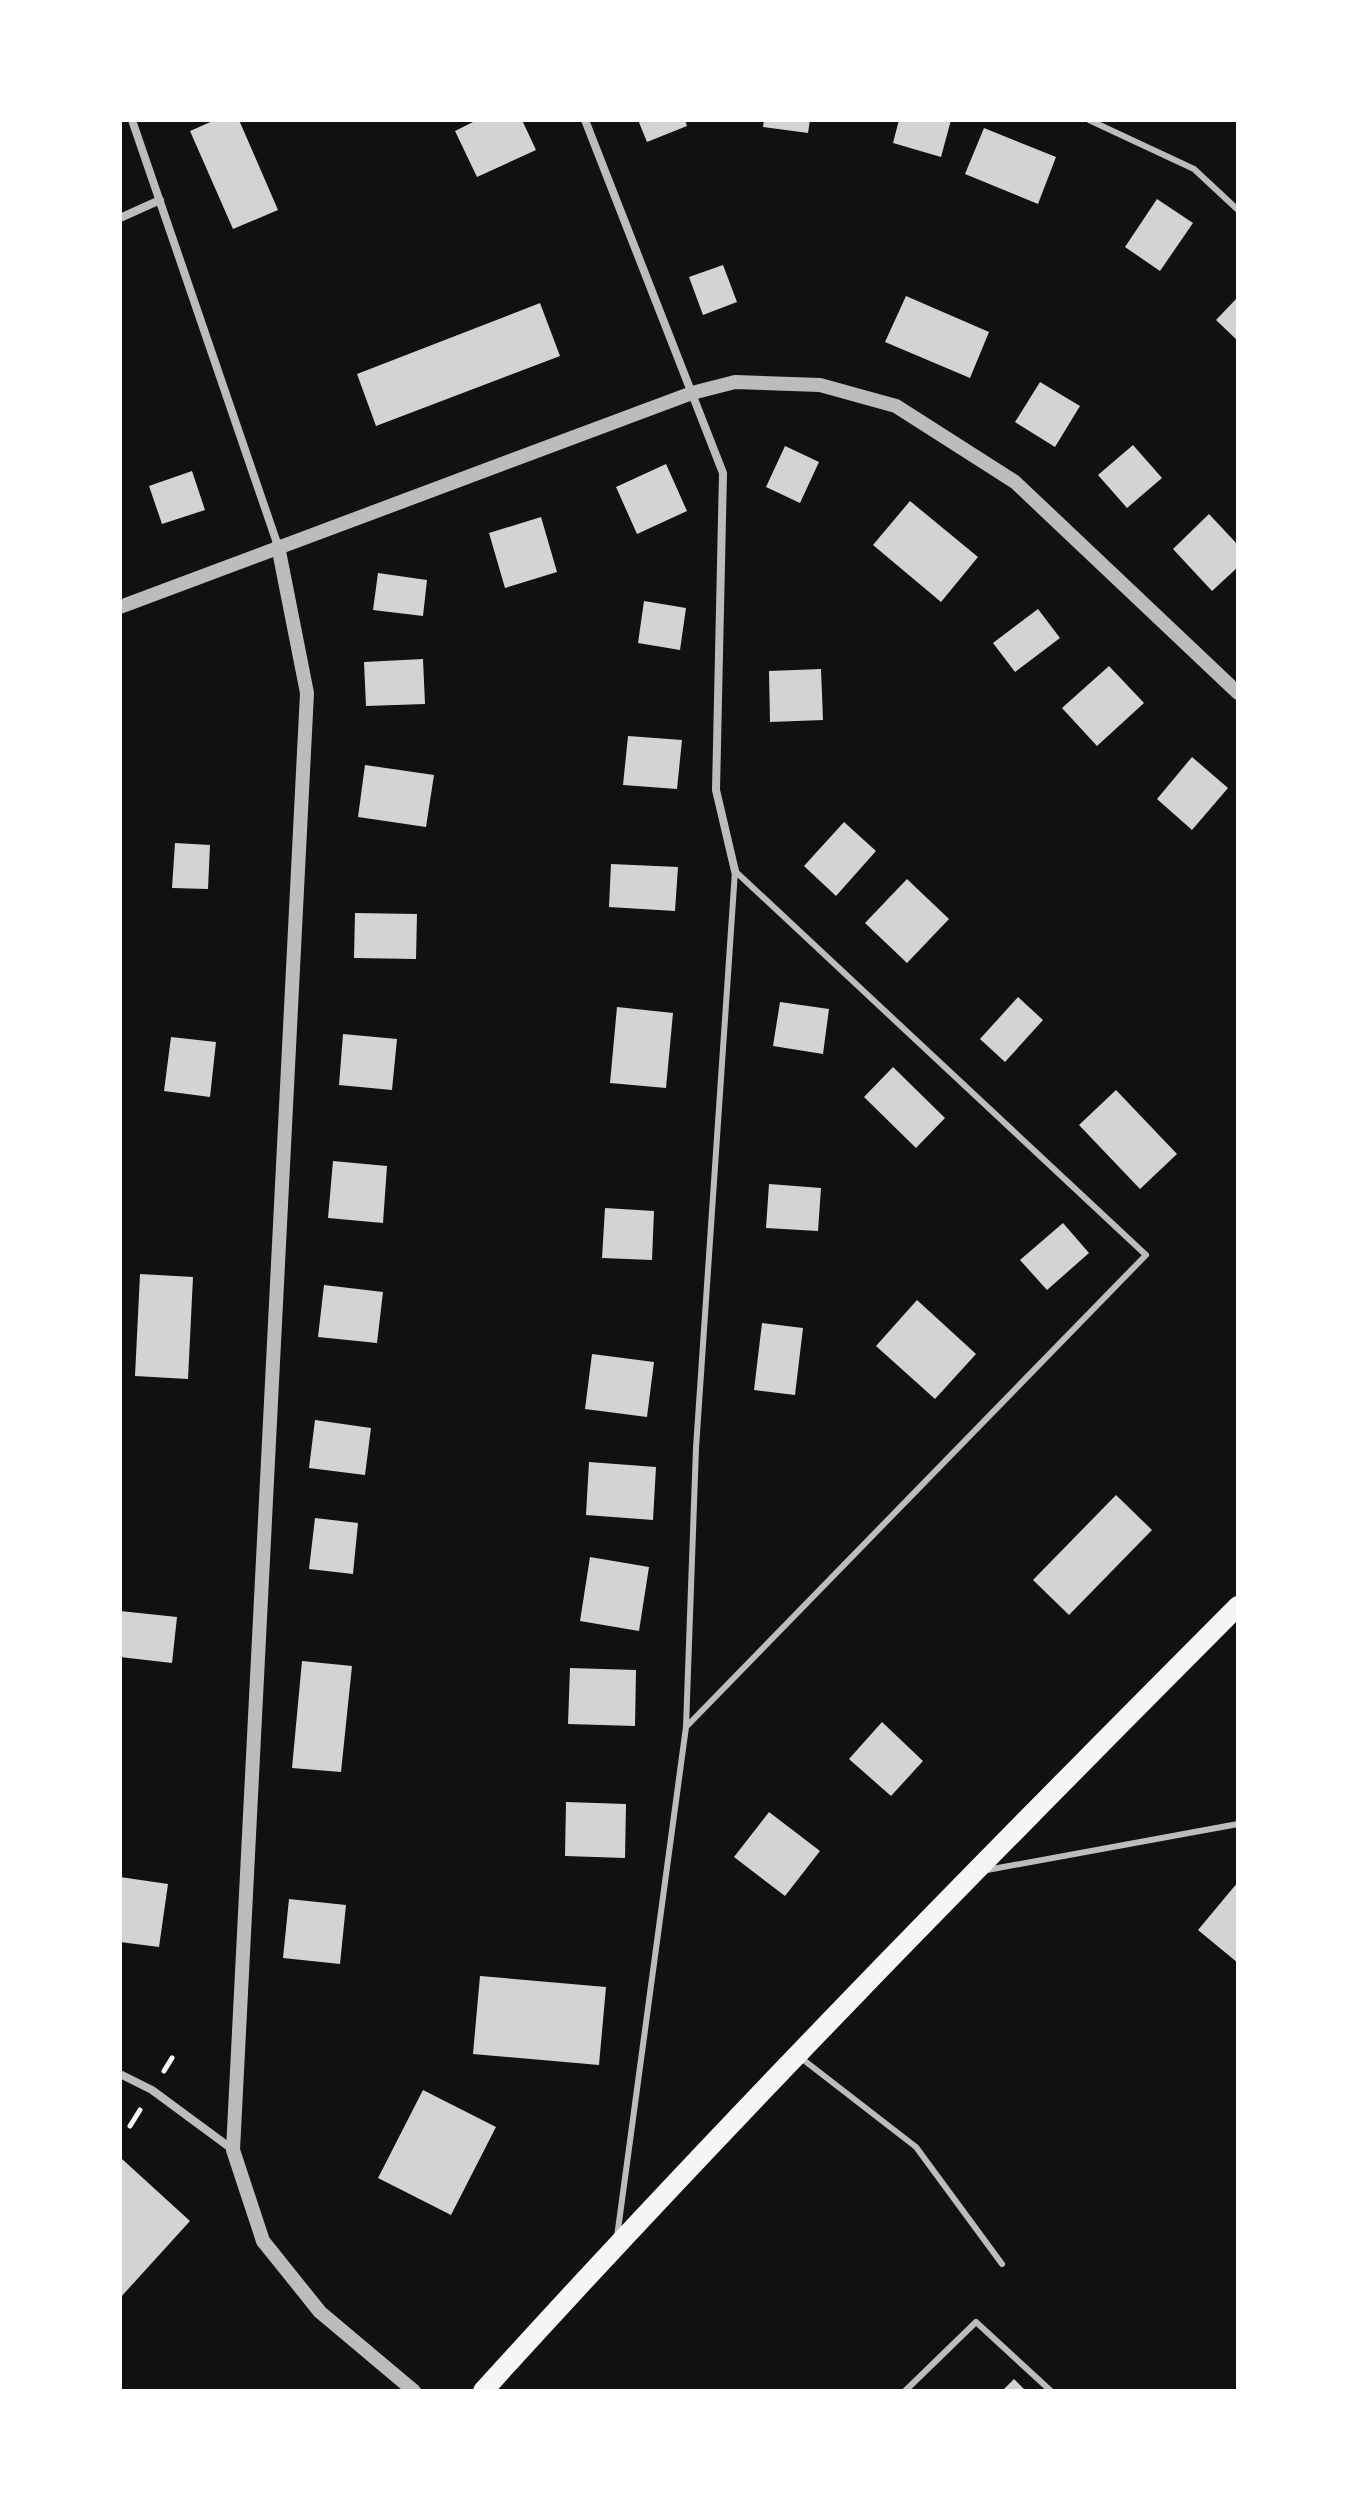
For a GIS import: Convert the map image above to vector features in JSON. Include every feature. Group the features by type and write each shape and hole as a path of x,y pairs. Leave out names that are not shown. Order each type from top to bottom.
{"main road":[{"path":"483,2391 972,1873 1238,1606"}],"street":[{"path":"132,120 278,546 307,693 233,2150 263,2241 320,2312 414,2391"},
{"path":"585,120 723,473 716,790 735,871"},
{"path":"120,218 160,200"},
{"path":"120,607 692,393 735,382 820,385 896,406 1015,482 1238,693"},
{"path":"120,2074 152,2090 233,2150"}],"lane":[{"path":"1089,120 1194,169 1238,210"},
{"path":"686,1727 1146,1255 735,871"},
{"path":"616,2247 686,1727 696,1448 735,871"},
{"path":"972,1873 1238,1824"},
{"path":"798,2055 916,2147 1002,2264"},
{"path":"905,2391 976,2322 1051,2391"}],"building":[{"path":"215,120 239,120 278,210 233,229 190,131"},
{"path":"477,120 522,120 536,150 477,177 455,131"},
{"path":"638,120 685,120 687,126 647,142"},
{"path":"764,120 810,120 808,133 763,127"},
{"path":"899,120 951,120 941,157 893,143"},
{"path":"984,128 1056,157 1038,204 965,174"},
{"path":"1157,199 1193,223 1160,271 1125,247"},
{"path":"723,265 737,302 703,315 689,277"},
{"path":"906,296 989,332 970,378 885,342"},
{"path":"1238,297 1238,341 1216,320"},
{"path":"540,303 560,356 376,426 357,374"},
{"path":"1040,382 1080,406 1055,447 1015,422"},
{"path":"1133,445 1162,478 1127,508 1098,475"},
{"path":"785,446 819,462 800,503 766,487"},
{"path":"666,464 687,511 637,534 616,487"},
{"path":"192,471 205,510 162,524 149,486"},
{"path":"910,501 978,557 941,602 873,545"},
{"path":"1209,514 1238,545 1238,567 1212,591 1173,549"},
{"path":"541,517 557,572 505,588 489,533"},
{"path":"378,573 427,580 423,616 373,610"},
{"path":"644,601 686,608 680,650 638,643"},
{"path":"1038,609 1060,638 1015,672 993,643"},
{"path":"423,659 425,704 366,706 364,662"},
{"path":"1109,666 1144,703 1097,746 1062,708"},
{"path":"821,669 823,720 770,722 769,671"},
{"path":"628,736 682,740 677,789 623,785"},
{"path":"1192,757 1228,788 1192,830 1157,799"},
{"path":"365,765 434,775 426,827 358,817"},
{"path":"844,822 876,851 836,896 804,866"},
{"path":"175,843 210,845 208,889 172,888"},
{"path":"611,864 678,867 675,911 609,907"},
{"path":"907,879 949,919 907,963 865,923"},
{"path":"355,913 417,914 416,959 354,958"},
{"path":"1018,997 1043,1020 1005,1062 980,1039"},
{"path":"780,1002 829,1009 823,1054 773,1046"},
{"path":"617,1007 673,1013 666,1088 610,1083"},
{"path":"343,1034 397,1039 392,1090 339,1085"},
{"path":"171,1037 216,1042 210,1097 164,1091"},
{"path":"893,1067 945,1118 916,1148 864,1097"},
{"path":"1116,1090 1177,1154 1140,1189 1079,1125"},
{"path":"333,1161 387,1166 383,1223 328,1218"},
{"path":"769,1184 821,1188 818,1231 766,1228"},
{"path":"605,1208 654,1211 652,1260 602,1258"},
{"path":"1063,1223 1089,1253 1047,1290 1020,1260"},
{"path":"140,1274 193,1277 188,1379 135,1376"},
{"path":"324,1285 383,1292 377,1343 318,1337"},
{"path":"917,1300 976,1354 935,1399 876,1346"},
{"path":"762,1323 803,1328 795,1395 754,1390"},
{"path":"592,1354 654,1362 647,1417 585,1409"},
{"path":"315,1420 371,1428 365,1475 309,1468"},
{"path":"589,1462 656,1467 653,1520 586,1515"},
{"path":"1116,1495 1152,1530 1069,1615 1033,1580"},
{"path":"315,1518 358,1523 353,1574 309,1569"},
{"path":"590,1557 649,1567 639,1631 580,1621"},
{"path":"120,1611 177,1617 172,1663 120,1657"},
{"path":"302,1661 352,1666 341,1772 292,1768"},
{"path":"570,1668 636,1670 635,1726 568,1724"},
{"path":"882,1722 923,1761 891,1796 849,1759"},
{"path":"566,1802 626,1804 625,1858 565,1856"},
{"path":"769,1812 820,1851 785,1896 734,1857"},
{"path":"120,1877 168,1884 159,1947 120,1942"},
{"path":"1238,1882 1238,1963 1198,1930"},
{"path":"289,1899 346,1905 340,1964 283,1958"},
{"path":"480,1976 606,1987 599,2065 473,2054"},
{"path":"423,2090 496,2127 451,2215 378,2178"},
{"path":"122,2159 190,2221 120,2298 120,2161"},
{"path":"1014,2379 1026,2391 1002,2391"}]}
